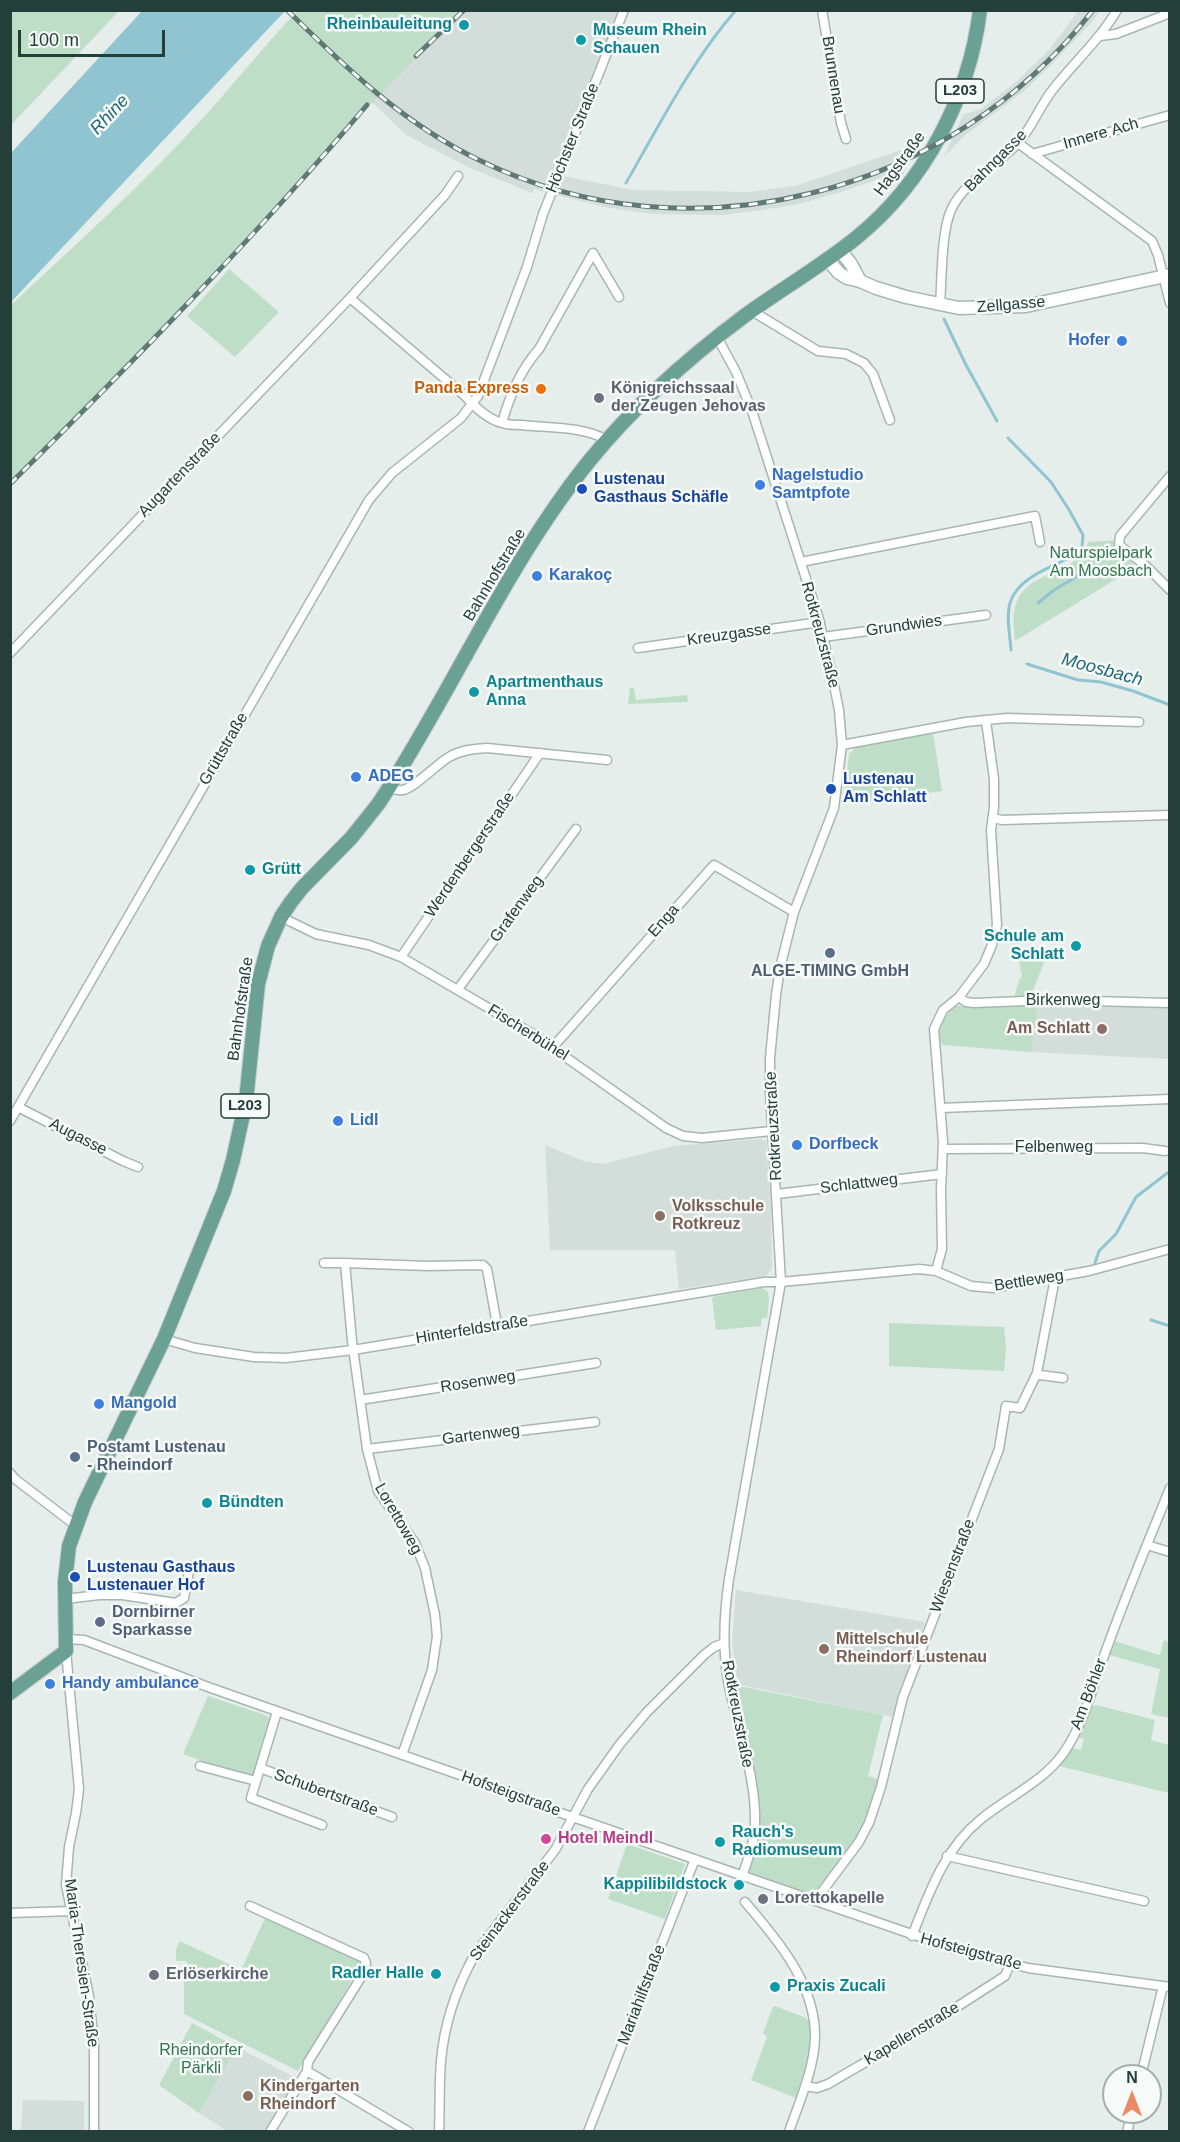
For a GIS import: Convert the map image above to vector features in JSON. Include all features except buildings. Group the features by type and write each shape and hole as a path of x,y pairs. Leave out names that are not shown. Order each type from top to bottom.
{"main road":[{"name":"Hagstraße","path":"607,440 673,373 752,311 840,250 885,212 905,190 926,160 949,118 974,47 980,10"},
{"path":"840,250 860,281"},
{"name":"Zellgasse","path":"827,259 839,273 847,278 876,288 940,305 990,309 1026,306 1166,275"},
{"name":"Bahnhofstraße","path":"66,1645 65,1582 69,1546 75,1526 164,1339 207,1236 234,1161 246,1101 258,984 268,946 281,917 302,888 352,837 388,788 546,521 607,440"},
{"path":"10,1693 66,1645"}],"street":[{"name":"Höchster Straße","path":"473,405 483,386 527,267 543,214 624,10"},
{"name":"Brunnenau","path":"822,10 841,123 846,140"},
{"name":"Bahngasse","path":"940,305 946,231 951,210 966,189 1018,143 1029,130 1048,95 1100,36 1117,10"},
{"path":"1100,36 1116,34 1170,13"},
{"name":"Innere Ach","path":"1032,154 1170,115"},
{"path":"1018,143 1152,241 1166,275 1170,303"},
{"name":"Augartenstraße","path":"10,653 350,298 445,195 458,176"},
{"path":"502,423 508,403 531,358 539,349 593,253 618,297"},
{"path":"350,298 465,396 478,410 502,423 583,432 599,435 607,440"},
{"path":"752,311 818,351 846,354 864,363 873,374 890,420"},
{"name":"Rotkreuzstraße","path":"717,337 736,372 752,411 820,622 839,710 842,745 834,808 794,912 780,968 770,1058 771,1131 777,1194 781,1282 725,1613 724,1643 728,1680 754,1804 754,1837 742,1876"},
{"name":"Grüttstraße","path":"10,1121 369,500 393,473 461,418 473,405"},
{"path":"1168,478 1120,536 1119,545 1145,565 1170,590"},
{"name":"Rotkreuzstraße","path":"801,562 1035,516 1040,542"},
{"name":"Grundwies","path":"824,637 986,615"},
{"name":"Kreuzgasse","path":"638,648 820,622"},
{"path":"842,745 966,722 1016,718 1139,722"},
{"path":"936,1271 942,1250 943,1149 934,1029 943,1010 959,997 984,964 997,925 991,830 993,779 986,721"},
{"path":"388,788 401,791 409,788 452,755 472,749 487,748 607,760"},
{"name":"Werdenbergerstraße","path":"401,957 540,753"},
{"path":"993,818 1002,820 1170,815"},
{"name":"Grafenweg","path":"458,989 576,829"},
{"name":"Enga","path":"552,1047 714,865 794,912"},
{"name":"Fischerbühel","path":"281,917 316,934 369,945 401,957 552,1047 666,1128 683,1136 702,1138 771,1131"},
{"name":"Birkenweg","path":"959,997 966,1002 974,1003 1050,1000 1170,1003"},
{"path":"941,1108 1170,1099"},
{"name":"Augasse","path":"18,1107 138,1167"},
{"name":"Felbenweg","path":"943,1149 1143,1148 1165,1150"},
{"name":"Schlattweg","path":"777,1194 942,1174"},
{"name":"Bettleweg","path":"781,1282 919,1269 936,1271 971,1286 982,1288 1014,1286 1110,1266 1170,1249"},
{"path":"324,1263 483,1265 487,1269 497,1325"},
{"name":"Lorettoweg","path":"345,1263 353,1350 367,1449 378,1491 415,1543 425,1568 435,1615 437,1636 432,1671 402,1755"},
{"name":"Wiesenstraße","path":"815,1901 859,1842 869,1823 881,1786 903,1697 999,1449 1006,1406 1020,1408 1037,1373 1055,1278"},
{"name":"Hinterfeldstraße","path":"164,1339 195,1348 255,1357 286,1358 353,1350 764,1282 781,1282"},
{"name":"Rosenweg","path":"360,1400 596,1363"},
{"path":"1037,1373 1063,1378"},
{"name":"Gartenweg","path":"367,1449 595,1422"},
{"path":"10,1473 75,1526"},
{"name":"Am Böhler","path":"912,1935 947,1856 957,1842 982,1818 1052,1769 1066,1749 1082,1716 1170,1488"},
{"path":"1147,1545 1170,1552"},
{"path":"65,1599 122,1595 176,1603 184,1598 190,1566"},
{"name":"Hofsteigstraße","path":"66,1645 84,1640 277,1712 912,1935 1010,1964 1166,1987"},
{"name":"Steinackerstraße","path":"439,2132 444,2037 451,2010 468,1968 494,1929 550,1858 588,1788 620,1744 647,1712 708,1651 724,1643"},
{"name":"Maria-Theresien-Straße","path":"66,1645 79,1788 69,1847 66,1885 88,1996 94,2044 94,2132"},
{"name":"Schubertstraße","path":"277,1712 251,1798 322,1825"},
{"name":"Schubertstraße","path":"200,1766 256,1782"},
{"name":"Schubertstraße","path":"260,1768 392,1817"},
{"path":"947,1856 1144,1901"},
{"name":"Mariahilfstraße","path":"588,2132 695,1859"},
{"path":"745,1902 784,1952 801,1981 813,2016 815,2038 813,2056 789,2132"},
{"path":"250,1906 364,1958 366,1963 365,1971 308,2062 307,2071 270,2132"},
{"path":"10,1913 71,1911"},
{"name":"Kapellenstraße","path":"805,2086 817,2088 828,2084 907,2038 1005,1976 1010,1964"},
{"path":"1144,2064 1166,1987"},
{"path":"307,2071 409,2132"}],"shaded area":[{"path":"464,11 624,11 569,146 553,174 633,190 751,192 798,185 913,146 903,175 898,172 799,204 723,215 652,214 604,207 534,189 532,193 468,167 406,135 373,103 369,96"},
{"path":"1078,11 1100,11 1024,91 963,137 944,157 963,115 981,109 1016,82 1049,50"},
{"name":"Am Schlatt","path":"1038,1004 1169,1006 1169,1059 1031,1052"},
{"name":"Volksschule Rotkreuz","path":"760,1139 766,1141 771,1207 772,1268 766,1276 679,1289 675,1250 550,1250 545,1145 583,1161 603,1164 673,1146"},
{"name":"Mittelschule Rheindorf Lustenau","path":"736,1590 925,1622 893,1717 737,1684 732,1642"},
{"name":"Kindergarten Rheindorf","path":"237,2047 298,2079 266,2131 227,2131 199,2113"},
{"path":"23,2100 84,2101 84,2131 21,2131"}],"green space":[{"path":"298,10 462,11 358,117 156,335 11,482 11,305 155,168"},
{"path":"10,11 119,11 11,125"},
{"path":"229,269 279,312 235,357 187,316"},
{"name":"Naturspielpark Am Moosbach","path":"1120,540 1118,550 1134,564 1134,568 1015,641 1013,621 1015,608 1020,595 1029,586 1074,561 1083,553 1088,542"},
{"path":"630,688 634,688 636,700 687,695 688,702 628,704"},
{"path":"933,733 942,791 855,803 854,798 844,800 849,754 857,747"},
{"path":"1047,955 1030,998 1011,998 1015,995 1022,976 1019,962"},
{"path":"1038,1004 1031,1052 943,1045 940,1041 943,1022 956,1006"},
{"path":"762,1288 768,1292 769,1299 767,1318 762,1318 761,1326 716,1330 712,1297"},
{"path":"889,1323 1004,1327 1006,1348 1004,1371 889,1366"},
{"path":"1164,1640 1169,1642 1169,1718 1151,1714 1160,1669 1109,1655 1114,1641 1160,1655"},
{"path":"729,1684 883,1715 868,1776 882,1781 867,1827 815,1901 742,1876 755,1815"},
{"path":"208,1696 268,1716 270,1719 253,1775 249,1777 183,1754"},
{"path":"1097,1705 1155,1720 1151,1740 1169,1745 1169,1793 1059,1766 1072,1748 1081,1750 1084,1739 1077,1737 1090,1707"},
{"path":"627,1844 685,1864 665,1919 608,1899"},
{"path":"266,1916 363,1961 298,2071 184,2014 184,1979 189,1976 191,1968 186,1961 176,1961 176,1949 180,1941 241,1970"},
{"path":"775,2006 806,2018 810,2022 809,2055 796,2098 751,2080 767,2037 763,2033"},
{"name":"Rheindorfer Pärkli","path":"192,2023 237,2047 199,2113 159,2085"}],"water":[{"name":"Rhine","path":"143,10 285,11 11,302 11,153"}],"waterway":[{"path":"626,183 690,72 736,10"},
{"name":"Moosbach","path":"944,319 997,421"},
{"name":"Moosbach","path":"1008,438 1051,482 1083,535 1082,548 1077,554 1038,573 1014,594 1008,614 1011,650"},
{"path":"1038,603 1054,590 1086,571"},
{"name":"Moosbach","path":"1027,664 1078,680 1101,682 1133,691 1170,705"},
{"name":"Moosbach","path":"1095,1263 1099,1251 1116,1234 1136,1197 1170,1171"},
{"name":"Moosbach","path":"1151,1320 1170,1326"}],"railway":[{"path":"287,10 354,74 402,113 453,147 481,161 562,191 645,206 730,207 813,193 893,166 967,126 1035,74 1093,10"},
{"path":"416,56 464,10"},
{"path":"10,484 193,298 367,105"}],"place":[{"name":"Rheinbauleitung","path":"464,25"},
{"name":"Museum Rhein Schauen","path":"581,40"},
{"name":"Hofer","path":"1122,341"},
{"name":"Panda Express","path":"541,389"},
{"name":"Königreichssaal der Zeugen Jehovas","path":"599,398"},
{"name":"Nagelstudio Samtpfote","path":"760,485"},
{"name":"Lustenau Gasthaus Schäfle","path":"582,489"},
{"name":"Karakoç","path":"537,576"},
{"name":"Apartmenthaus Anna","path":"474,692"},
{"name":"ADEG","path":"356,777"},
{"name":"Lustenau Am Schlatt","path":"831,789"},
{"name":"Grütt","path":"250,870"},
{"name":"Schule am Schlatt","path":"1076,946"},
{"name":"ALGE-TIMING GmbH","path":"830,953"},
{"name":"Am Schlatt","path":"1102,1029"},
{"name":"Lidl","path":"338,1121"},
{"name":"Dorfbeck","path":"797,1145"},
{"name":"Volksschule Rotkreuz","path":"660,1216"},
{"name":"Mangold","path":"99,1404"},
{"name":"Postamt Lustenau - Rheindorf","path":"75,1457"},
{"name":"Bündten","path":"207,1503"},
{"name":"Lustenau Gasthaus Lustenauer Hof","path":"75,1577"},
{"name":"Dornbirner Sparkasse","path":"100,1622"},
{"name":"Mittelschule Rheindorf Lustenau","path":"824,1649"},
{"name":"Handy ambulance","path":"50,1684"},
{"name":"Hotel Meindl","path":"546,1839"},
{"name":"Rauch's Radiomuseum","path":"720,1842"},
{"name":"Kappilibildstock","path":"739,1885"},
{"name":"Lorettokapelle","path":"763,1899"},
{"name":"Radler Halle","path":"436,1974"},
{"name":"Erlöserkirche","path":"154,1975"},
{"name":"Praxis Zucali","path":"775,1987"},
{"name":"Kindergarten Rheindorf","path":"248,2096"}]}
